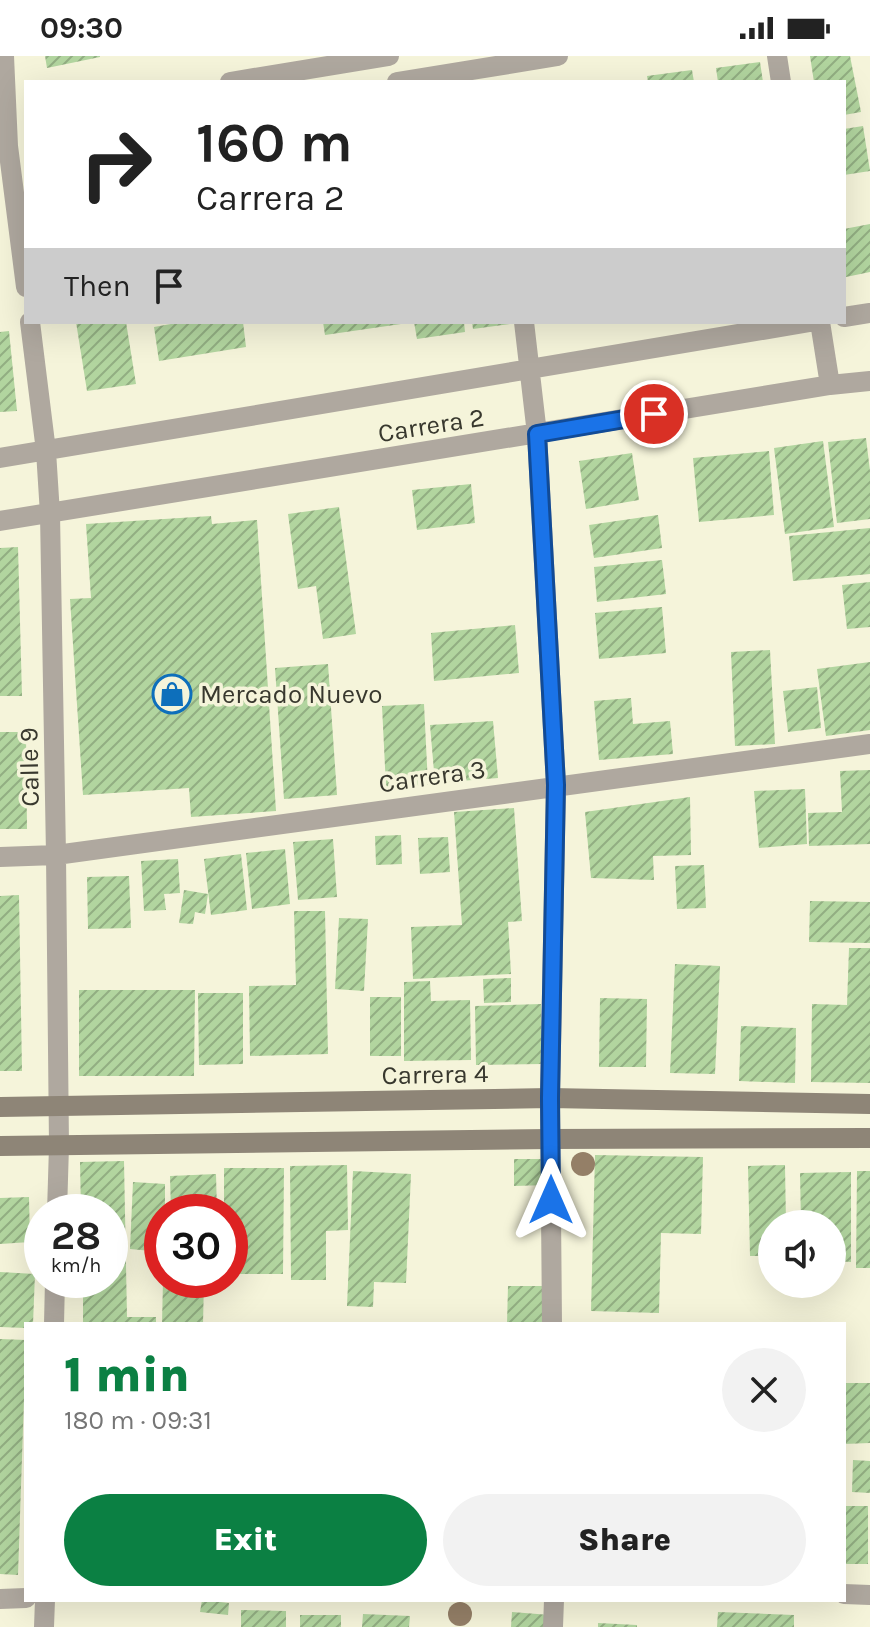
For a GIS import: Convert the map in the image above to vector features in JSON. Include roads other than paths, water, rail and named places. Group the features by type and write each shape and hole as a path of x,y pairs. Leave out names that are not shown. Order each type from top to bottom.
{"street":[{"path":"4,56 3,119 11,145 24,268"},
{"path":"242,80 389,56"},
{"path":"410,80 558,56"},
{"path":"777,56 781,80"},
{"path":"3,119 24,115"},
{"path":"846,317 870,313"},
{"name":"Calle 9","path":"30,324 46,451 50,514 58,1194"},
{"path":"524,324 537,434 556,785 550,1098 552,1322"},
{"name":"Carrera 2","path":"0,458 798,324"},
{"path":"820,324 830,385"},
{"name":"Carrera 2","path":"0,521 830,385 870,381"},
{"name":"Carrera 3","path":"0,857 56,855 870,744"},
{"name":"Carrera 4","path":"0,1107 550,1098 870,1104"},
{"path":"0,1146 870,1138"},
{"path":"54,1322 55,1298"},
{"path":"846,1594 870,1595"},
{"path":"0,1599 24,1598"},
{"path":"44,1627 45,1602"},
{"path":"553,1627 554,1602"}],"place":[{"name":"Mercado Nuevo","path":"172,694"}]}
